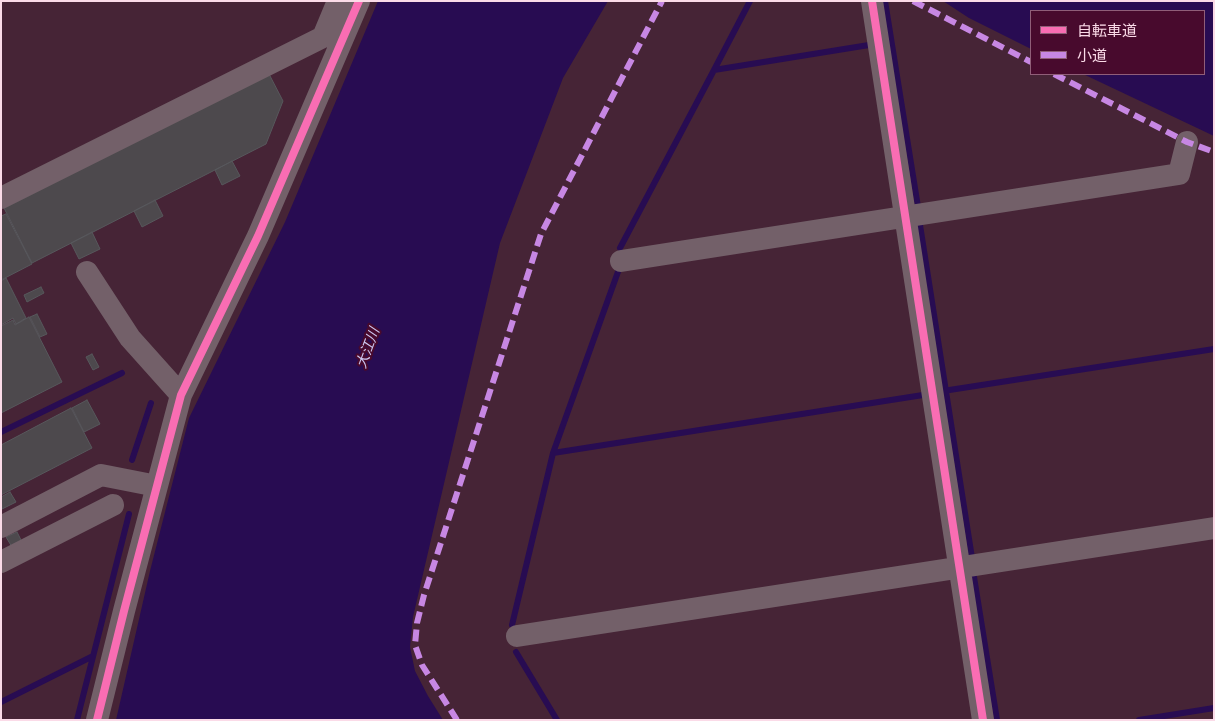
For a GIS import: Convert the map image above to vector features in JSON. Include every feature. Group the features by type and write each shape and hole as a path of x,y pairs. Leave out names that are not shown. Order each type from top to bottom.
{"street":[{"path":"1,198 324,37 338,1"},
{"path":"97,720 181,396 258,236 359,1"},
{"path":"872,1 983,720"},
{"path":"621,261 1179,174 1187,142"},
{"path":"87,272 130,338 181,396"},
{"path":"1,527 101,475 157,486"},
{"path":"1,562 113,506"},
{"path":"517,636 1214,528"}],"water":[{"name":"大江川","path":"378,1 608,1 563,78 500,243 413,617 410,647 415,671 443,720 116,720 150,571 189,418 285,222"},
{"path":"943,1 1214,1 1214,136 1085,75 1205,75 1205,10 1030,10 1030,48 969,18"}],"building":[{"path":"269,74 283,101 266,144 32,263 4,208"},
{"path":"232,161 240,176 222,185 215,170"},
{"path":"155,200 163,216 142,227 134,211"},
{"path":"6,214 32,264 1,280 1,216"},
{"path":"92,232 100,249 79,259 71,243"},
{"path":"6,278 26,318 16,324 13,318 1,325 1,281"},
{"path":"41,287 44,293 27,302 24,295"},
{"path":"37,314 47,334 40,337 30,317"},
{"path":"29,317 62,382 1,413 1,326 13,320 15,325"},
{"path":"92,354 99,367 93,370 86,357"},
{"path":"87,400 100,424 84,432 72,408"},
{"path":"71,408 92,448 1,495 1,445"},
{"path":"10,492 16,502 2,509 1,497"},
{"path":"17,532 22,542 12,547 6,537"}],"waterway":[{"path":"714,70 750,1"},
{"path":"885,1 918,207"},
{"path":"620,248 714,70 869,45"},
{"path":"920,225 972,558"},
{"path":"553,453 619,269"},
{"path":"943,391 1214,349"},
{"path":"1,432 122,373"},
{"path":"512,625 553,453 923,395"},
{"path":"132,460 151,403"},
{"path":"77,720 129,514"},
{"path":"974,577 997,720"},
{"path":"516,652 557,720"},
{"path":"1,702 93,656"},
{"path":"1139,720 1214,708"}],"marked path":[{"path":"457,720 422,665 415,645 417,623 424,595 541,234 662,1"},
{"path":"913,1 1030,61"},
{"path":"1056,75 1187,142 1214,152"}],"cycle path":[{"path":"97,720 181,395 258,236 359,1"},
{"path":"872,1 983,720"}]}
